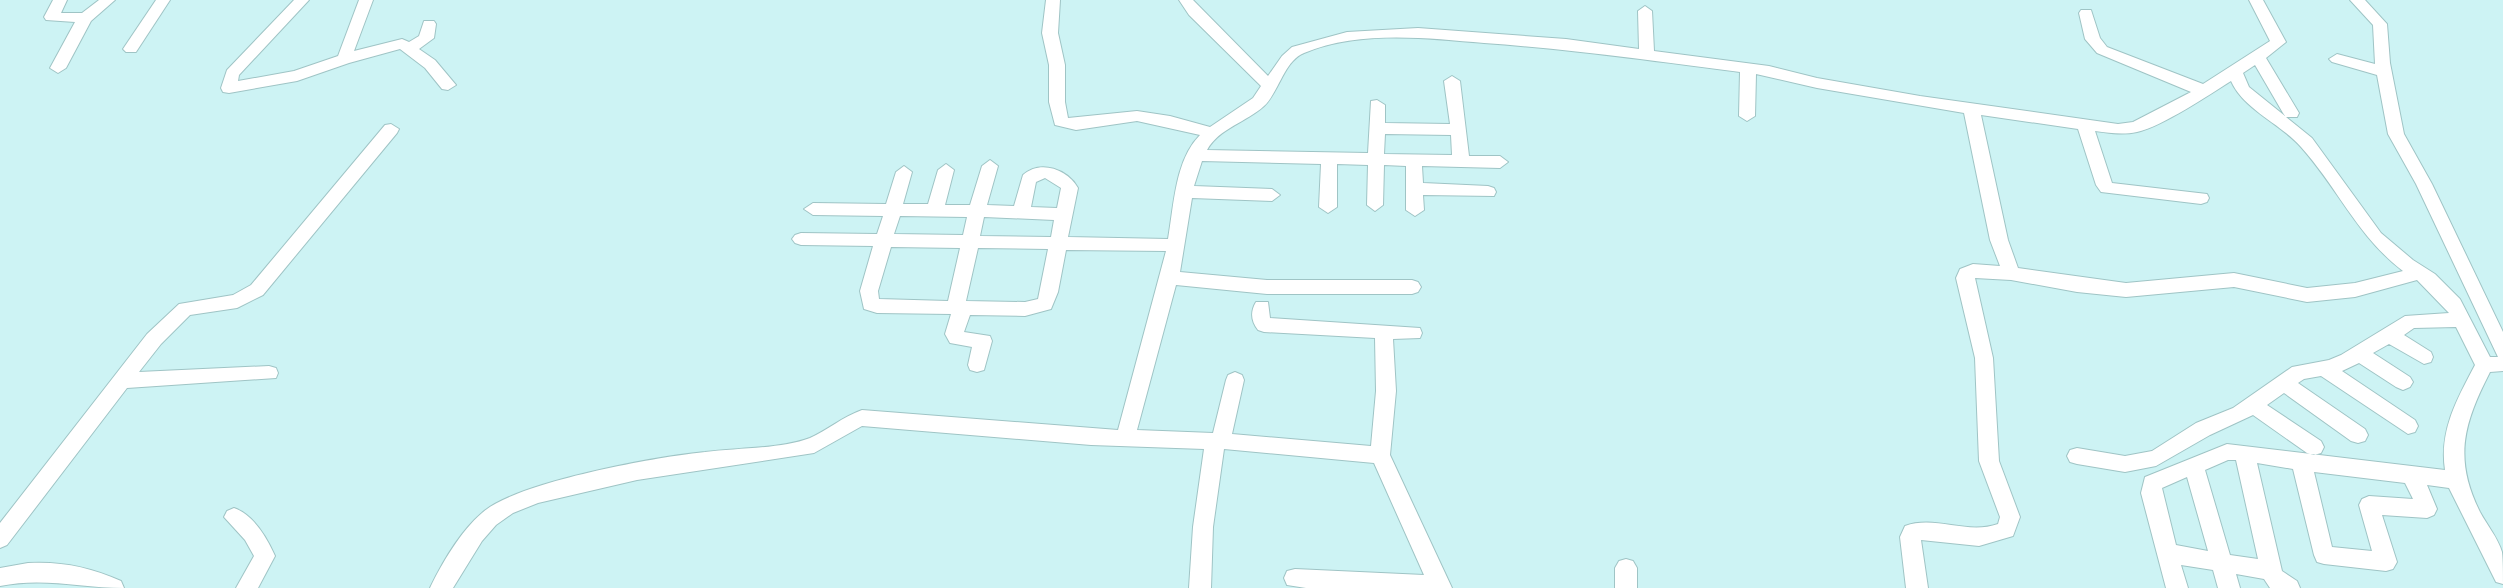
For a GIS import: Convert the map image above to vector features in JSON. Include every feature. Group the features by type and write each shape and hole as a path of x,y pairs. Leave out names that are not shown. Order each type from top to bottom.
{"street":[{"path":"60,0 51,17 85,18"},
{"path":"57,68 85,18 108,0"},
{"path":"132,49 163,0"},
{"path":"302,0 232,74 229,88 297,76 344,59 402,44 430,64 448,85"},
{"path":"344,59 366,0"},
{"path":"1053,0 1050,33 1057,65 1057,102 1062,121 1072,124 1124,116 1150,117 1212,132"},
{"path":"1186,0 1194,12 1270,86"},
{"path":"1126,436 1169,278 1187,176 1201,144 1212,132 1259,102 1287,59 1297,50 1347,37 1418,33 1566,44 1748,68 1795,76 1817,83 2118,129 2136,127 2190,99 2235,73 2278,42 2256,0"},
{"path":"2357,0 2380,24 2384,72 2396,134 2424,184 2503,351"},
{"path":"1645,11 1647,56"},
{"path":"2086,13 2093,39 2102,50 2202,90"},
{"path":"410,48 426,38 429,24"},
{"path":"2258,58 2290,113"},
{"path":"2337,59 2384,72"},
{"path":"1747,116 1748,68"},
{"path":"2235,73 2243,90 2306,142 2375,237 2441,290 2454,304 2462,320 2494,365 2458,428 2452,454 2457,480 2503,575"},
{"path":"1452,81 1461,161"},
{"path":"1375,205 1377,105"},
{"path":"1971,107 1999,240 2011,273"},
{"path":"1051,132 1091,129 1124,116"},
{"path":"2085,124 2104,185 2107,188 2201,198"},
{"path":"1377,128 1459,130"},
{"path":"0,540 154,339 185,309 237,301 257,290 391,129"},
{"path":"1197,155 1500,162"},
{"path":"1328,207 1329,157"},
{"path":"1414,159 1415,210"},
{"path":"956,308 977,212 990,166"},
{"path":"935,211 946,170"},
{"path":"904,172 869,291 870,304 1025,309 1045,304 1070,188 1059,176 1046,173 1035,174 1029,180 1021,213"},
{"path":"1415,189 1488,192"},
{"path":"1185,192 1272,195"},
{"path":"813,209 1064,214"},
{"path":"801,239 1176,245"},
{"path":"1917,588 1910,537 1912,532 1962,537 1993,536 2006,530 2010,517 2007,503 1989,461 1984,358 1965,278 1966,274 1973,271 2011,273 2070,284 2143,290 2206,280 2236,280 2267,285 2292,294 2305,294 2376,286 2418,273"},
{"path":"1169,278 1267,287 1412,287"},
{"path":"1262,307 1261,321 1264,325 1413,333"},
{"path":"956,308 961,314 954,338 983,341 977,365"},
{"path":"2077,456 2125,464 2157,458 2203,429 2240,414 2300,372 2332,367 2411,321 2462,320"},
{"path":"1295,578 1356,584 1440,586 1380,455 1386,391 1384,332"},
{"path":"2388,334 2424,357"},
{"path":"2358,353 2403,382"},
{"path":"2322,368 2408,426"},
{"path":"121,381 269,373"},
{"path":"1200,588 1203,527 1218,441 1235,380"},
{"path":"2283,383 2358,435"},
{"path":"2253,405 2308,454 2324,555 2386,562 2370,505 2427,508 2412,475"},
{"path":"441,588 475,535 489,519 506,507 536,495 637,472 704,460 754,456 814,445 856,419 885,419 1091,437 1126,436 1218,441 1380,455"},
{"path":"2177,588 2151,493 2152,483 2227,452 2308,454 2412,475 2457,480"},
{"path":"2244,452 2271,571 2275,580 2288,588"},
{"path":"2194,466 2229,588"},
{"path":"234,517 252,534 265,556 248,588"},
{"path":"2167,553 2271,571"},
{"path":"0,577 10,574 57,572 96,578 113,588"}]}
